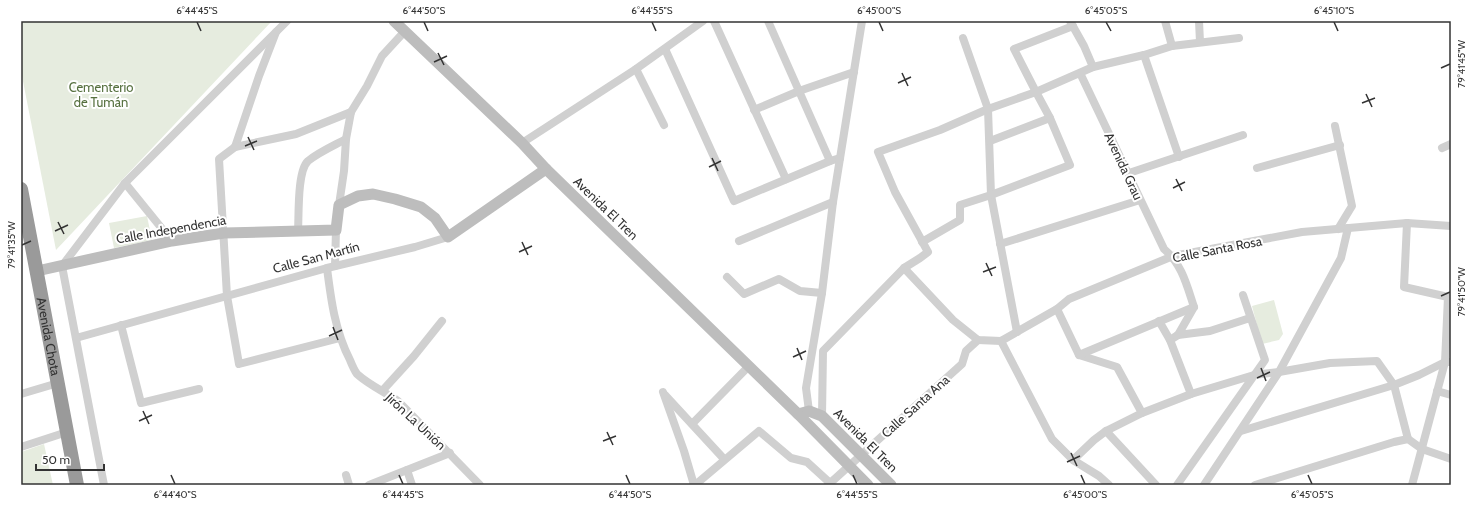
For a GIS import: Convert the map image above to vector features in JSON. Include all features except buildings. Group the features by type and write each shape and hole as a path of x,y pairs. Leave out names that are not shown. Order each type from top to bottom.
{"highway":[{"name":"Avenida Chota","path":"21,189 22,203 37,272 77,485"}],"main road":[{"name":"Avenida El Tren","path":"394,21 522,143 546,169 798,414 868,485"},
{"name":"Calle San Martín","path":"448,237 546,169"},
{"path":"336,230 339,205 358,196 373,194 421,207 435,218 448,237"},
{"name":"Calle Independencia","path":"37,272 172,241 224,232 336,230"},
{"name":"Avenida El Tren","path":"809,410 822,416 891,485"},
{"path":"798,414 809,410"}],"street":[{"path":"104,485 62,266 125,183 287,21"},
{"path":"522,143 636,69 703,21"},
{"path":"714,21 786,179"},
{"path":"768,21 830,161"},
{"path":"809,410 806,388 822,293 833,202 862,21"},
{"path":"1165,21 1172,46"},
{"path":"1199,21 1200,42"},
{"path":"922,242 960,220 960,205 992,195 1070,165 1050,118 1014,49 1071,24 1084,46 1093,67"},
{"path":"339,205 344,171 346,139 351,112 367,86 382,56 405,31"},
{"path":"235,147 259,76 276,32"},
{"path":"963,38 988,109 992,195 1017,332"},
{"path":"822,416 823,351 904,268 928,252 895,192 878,152 940,130 988,109 1036,92 1093,67 1144,55 1172,46 1239,38"},
{"path":"665,49 734,201 840,158"},
{"path":"1144,55 1179,157"},
{"path":"636,69 664,125"},
{"path":"754,110 799,91 854,72"},
{"name":"Avenida Grau","path":"1080,73 1164,249 1173,256 1182,271 1194,307"},
{"path":"340,338 238,364 227,296 219,159 235,147 296,134 351,112"},
{"path":"990,141 1050,118"},
{"path":"1335,126 1352,206 1338,228"},
{"path":"1129,173 1243,135"},
{"path":"298,231 300,180 307,162 346,139"},
{"path":"1442,148 1451,144"},
{"path":"1257,168 1340,145"},
{"path":"125,183 172,241"},
{"path":"1000,244 1140,200"},
{"path":"739,241 833,202"},
{"path":"1407,223 1404,287 1448,297 1448,362 1437,391 1412,485"},
{"name":"Calle Santa Rosa","path":"1001,341 1057,309 1069,299 1173,256 1302,232 1338,228 1407,223 1451,226"},
{"path":"1204,485 1279,372 1341,258 1348,228"},
{"name":"Jirón La Unión","path":"336,230 331,267 332,308 340,338 356,372 367,382 383,390 398,401 480,485"},
{"name":"Calle San Martín","path":"76,338 331,267 415,247 448,237"},
{"path":"904,268 953,320 978,340 1001,341 1052,439 1073,460 1099,476 1109,485"},
{"path":"727,277 744,294 779,279 800,290 822,293"},
{"path":"1177,485 1265,360 1243,294"},
{"path":"1079,355 1194,307"},
{"path":"1178,335 1194,307"},
{"path":"1057,309 1079,355 1117,367 1142,413"},
{"path":"1170,340 1178,335 1210,330 1250,318"},
{"path":"383,390 414,356 442,321"},
{"path":"1159,321 1170,340 1191,394"},
{"path":"121,326 141,403 199,389"},
{"name":"Calle Santa Ana","path":"829,484 962,364 966,351 978,340"},
{"path":"1073,460 1106,431 1142,413 1191,394 1254,375 1330,363 1377,361 1394,385 1408,439 1422,449 1451,459"},
{"path":"1240,431 1394,385 1448,362"},
{"path":"692,424 749,366"},
{"path":"21,394 58,383"},
{"path":"1437,391 1451,395"},
{"path":"724,459 663,392 684,451 694,485 759,431 791,458 806,462 829,484"},
{"path":"1106,431 1156,485"},
{"path":"21,447 67,432"},
{"path":"1255,485 1408,439"},
{"path":"369,485 450,454"},
{"path":"407,470 412,485"},
{"path":"346,475 349,485"}],"green space":[{"name":"Cementerio de Tumán","path":"21,21 272,21 56,250 21,71"},
{"path":"147,216 152,240 114,248 109,223"},
{"path":"1274,300 1283,334 1279,340 1262,344 1252,306"},
{"path":"44,444 53,485 21,485 21,452"}]}
